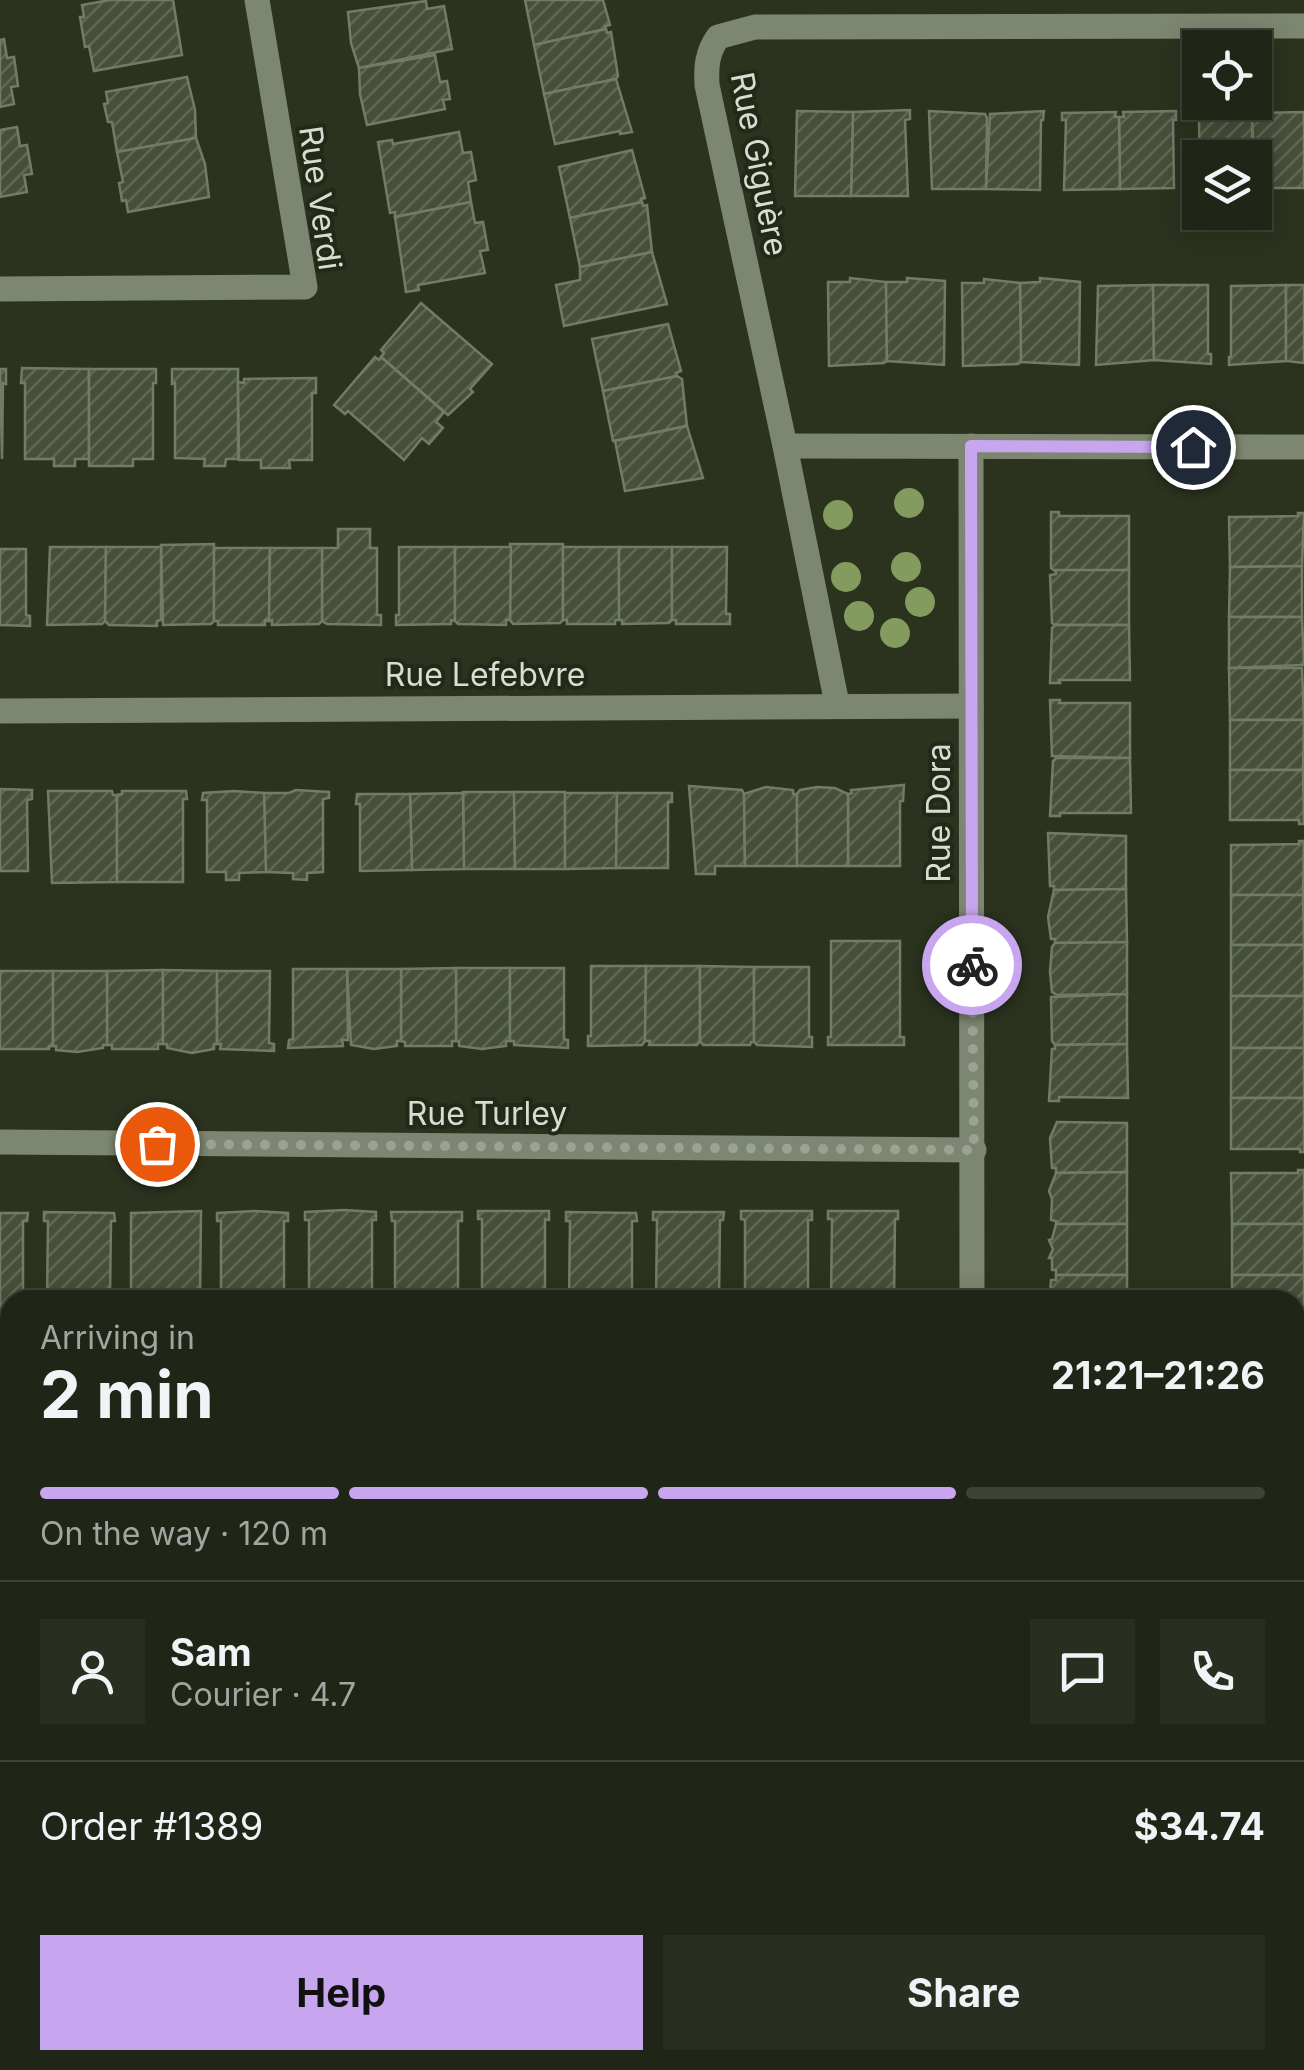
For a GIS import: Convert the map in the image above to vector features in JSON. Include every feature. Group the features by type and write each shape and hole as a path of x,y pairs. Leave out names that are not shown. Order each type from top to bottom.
{"street":[{"name":"Rue Verdi","path":"0,288 305,287 257,0"},
{"name":"Rue Giguère","path":"836,704 785,446 706,85 710,48 718,37 756,28 1304,26"},
{"path":"785,446 1304,448"},
{"name":"Rue Dora","path":"971,446 972,1290"},
{"name":"Rue Lefebvre","path":"0,712 971,706"},
{"name":"Rue Turley","path":"0,1142 974,1150"}],"building":[{"path":"110,0 173,0 182,55 94,71 89,46 85,47 82,5"},
{"path":"525,0 603,0 610,25 534,45"},
{"path":"426,1 427,9 444,6 452,49 359,68 351,43 348,12"},
{"path":"606,29 611,32 616,79 544,94 534,45"},
{"path":"4,39 7,58 14,57 18,86 11,87 14,104 0,107 0,40"},
{"path":"435,55 440,82 447,81 450,99 443,100 445,109 367,125 359,68"},
{"path":"187,77 195,110 196,138 117,152 112,122 108,122 104,104 108,103 106,92"},
{"path":"616,79 632,132 555,144 544,94"},
{"path":"910,110 910,119 905,120 908,196 851,196 853,112"},
{"path":"797,111 853,112 851,196 795,196"},
{"path":"929,111 985,114 986,189 932,189"},
{"path":"1044,111 1040,190 986,189 990,114"},
{"path":"1176,111 1174,188 1120,189 1119,117 1124,117 1123,112"},
{"path":"1116,112 1120,189 1064,190 1066,120 1062,120 1062,113"},
{"path":"1304,112 1304,188 1272,188 1272,140 1253,140 1252,120 1272,120 1272,113"},
{"path":"1199,120 1252,120 1252,140 1199,140"},
{"path":"17,127 20,146 27,145 32,174 24,175 27,192 0,197 0,130"},
{"path":"459,132 463,153 471,152 476,180 468,182 471,202 395,217 395,212 390,213 378,142 392,140 393,144"},
{"path":"196,138 205,164 209,197 128,212 126,200 122,201 117,152"},
{"path":"632,150 645,198 642,202 570,218 559,167"},
{"path":"471,202 475,223 483,222 488,250 480,251 485,273 418,285 419,290 406,292 395,217"},
{"path":"642,202 647,205 652,252 580,267 570,218"},
{"path":"652,252 667,304 564,326 556,285 580,280 580,267"},
{"path":"850,278 886,282 884,363 829,366 828,282 850,282"},
{"path":"907,278 945,281 944,365 887,361 886,282 907,282"},
{"path":"1040,278 1080,282 1079,365 1021,362 1020,283 1040,282"},
{"path":"984,279 1020,283 1018,364 963,366 962,283 984,283"},
{"path":"1153,285 1154,360 1096,365 1098,286"},
{"path":"1153,285 1208,285 1211,364 1154,360"},
{"path":"1286,285 1286,361 1229,365 1231,286"},
{"path":"1286,285 1304,285 1304,363 1286,361"},
{"path":"421,303 492,364 470,389 473,392 448,415 381,357 381,350"},
{"path":"668,324 681,371 677,376 603,391 592,339"},
{"path":"375,357 381,357 444,412 436,422 443,428 429,444 422,438 404,460 348,411 345,414 334,405"},
{"path":"22,368 89,369 89,459 75,459 75,466 54,466 54,459 25,459"},
{"path":"0,369 6,369 2,459"},
{"path":"89,369 156,369 153,459 133,459 133,466 89,466"},
{"path":"172,369 238,369 238,459 226,459 225,466 204,466 205,459 175,458"},
{"path":"677,376 682,379 687,426 613,441 603,391"},
{"path":"316,378 316,393 312,393 312,460 289,460 290,468 261,468 261,460 239,460 238,382"},
{"path":"687,426 703,478 625,491 615,441"},
{"path":"1051,512 1059,512 1059,516 1129,516 1129,570 1055,571 1051,568"},
{"path":"1304,513 1302,566 1230,567 1229,517"},
{"path":"338,529 370,529 370,548 377,548 377,615 381,615 381,625 322,621 322,548 338,548"},
{"path":"214,544 214,621 163,625 161,545"},
{"path":"510,544 563,544 560,623 513,624 510,620"},
{"path":"50,547 106,547 102,624 47,625"},
{"path":"106,547 161,547 161,620 157,626 109,625 105,621"},
{"path":"399,547 455,547 455,621 451,620 451,624 396,625"},
{"path":"455,547 511,547 510,620 506,620 506,625 455,621"},
{"path":"563,547 619,547 619,620 615,624 567,624 563,620"},
{"path":"619,547 672,547 669,623 622,624 619,620"},
{"path":"672,547 727,547 726,614 730,614 730,624 676,624 672,620"},
{"path":"214,548 270,548 269,621 265,620 265,625 218,625 214,621"},
{"path":"270,548 322,548 319,624 272,625 269,621"},
{"path":"0,549 26,549 26,615 30,616 30,626 0,625"},
{"path":"1302,566 1302,617 1229,617 1230,567"},
{"path":"1056,570 1129,570 1129,625 1052,623 1050,575 1056,574"},
{"path":"1229,617 1302,617 1304,665 1229,668"},
{"path":"1055,625 1129,625 1130,680 1050,683"},
{"path":"1229,668 1302,668 1304,720 1230,720"},
{"path":"1050,700 1130,703 1130,758 1052,756"},
{"path":"1230,720 1304,720 1303,770 1230,770"},
{"path":"1056,758 1130,758 1131,813 1050,816"},
{"path":"1230,770 1303,770 1304,824 1299,824 1299,820 1230,820"},
{"path":"904,785 900,801 900,866 848,866 848,794 851,790"},
{"path":"689,786 742,790 745,866 715,866 715,874 696,874"},
{"path":"766,787 793,790 797,794 797,866 745,866 744,794"},
{"path":"817,787 848,794 848,866 797,866 797,794"},
{"path":"0,789 32,790 32,799 27,800 28,871 0,871"},
{"path":"48,791 112,791 117,795 117,882 52,883"},
{"path":"122,791 186,791 183,882 117,882 117,795"},
{"path":"329,792 329,798 323,799 323,872 307,873 307,880 293,879 293,873 266,872 264,793"},
{"path":"463,792 514,792 515,869 464,869"},
{"path":"514,792 565,792 565,869 515,869"},
{"path":"203,793 264,793 266,872 239,873 239,880 226,880 226,872 207,872 207,800 202,800"},
{"path":"463,793 464,869 412,870 410,794"},
{"path":"565,793 617,793 616,868 565,869"},
{"path":"617,793 672,793 672,802 668,802 668,868 616,868"},
{"path":"357,794 410,794 412,870 360,871"},
{"path":"1048,833 1126,836 1126,889 1054,890 1050,886"},
{"path":"1304,841 1303,895 1231,895 1231,845"},
{"path":"1126,889 1127,942 1055,943 1051,939 1048,917 1054,890"},
{"path":"1231,895 1303,895 1304,945 1231,945"},
{"path":"831,941 900,941 900,1037 904,1037 904,1045 828,1045"},
{"path":"1127,942 1127,994 1052,992 1050,972 1055,943"},
{"path":"1231,945 1304,945 1304,996 1231,996"},
{"path":"591,966 646,966 642,1045 588,1046"},
{"path":"646,966 700,966 697,1045 649,1045 650,1041 645,1041"},
{"path":"700,966 754,967 754,1042 750,1045 703,1045 700,1041"},
{"path":"754,967 809,967 812,1047 754,1042"},
{"path":"456,968 510,968 510,1041 506,1041 506,1046 459,1046"},
{"path":"456,968 456,1041 452,1041 452,1046 405,1046 401,1041 401,969"},
{"path":"510,968 564,968 564,1039 568,1040 568,1048 514,1045 510,1041"},
{"path":"293,969 347,969 348,1040 342,1040 343,1046 288,1048 289,1040 293,1039"},
{"path":"347,969 401,969 401,1041 397,1041 397,1046 374,1049 351,1045"},
{"path":"163,970 163,1044 158,1044 158,1049 112,1049 112,1045 107,1045 107,971"},
{"path":"163,970 217,971 214,1049 192,1053 163,1044"},
{"path":"0,971 53,971 53,1046 49,1049 0,1049"},
{"path":"53,971 107,971 107,1045 103,1048 77,1052 56,1050 53,1046"},
{"path":"217,971 270,971 269,1043 274,1044 274,1051 220,1049"},
{"path":"1127,994 1127,1044 1055,1045 1052,1041 1051,997"},
{"path":"1231,996 1304,996 1304,1048 1231,1048"},
{"path":"1127,1044 1128,1098 1059,1097 1059,1101 1049,1101 1055,1045"},
{"path":"1231,1048 1304,1048 1304,1098 1231,1098"},
{"path":"1231,1098 1304,1098 1304,1152 1231,1149"},
{"path":"1057,1122 1127,1123 1127,1172 1056,1173 1056,1168 1052,1168 1050,1138"},
{"path":"1304,1170 1304,1224 1232,1224 1231,1173"},
{"path":"1127,1172 1127,1224 1056,1224 1051,1220 1049,1191 1056,1173"},
{"path":"201,1211 200,1290 131,1290 131,1213"},
{"path":"478,1211 549,1211 549,1220 545,1219 545,1290 482,1290 482,1219 478,1219"},
{"path":"741,1211 812,1211 812,1220 808,1220 808,1290 745,1290 745,1220 741,1219"},
{"path":"828,1211 898,1211 894,1290 831,1290 832,1219 828,1219"},
{"path":"44,1212 114,1213 110,1290 47,1290 48,1221 44,1221"},
{"path":"305,1212 376,1212 376,1220 372,1220 372,1290 309,1290 309,1220 305,1220"},
{"path":"391,1212 462,1212 462,1221 458,1221 458,1290 395,1290"},
{"path":"566,1212 636,1213 637,1221 632,1221 632,1290 569,1290 570,1221 566,1221"},
{"path":"653,1212 724,1212 720,1220 719,1290 656,1290 657,1220 653,1220"},
{"path":"0,1213 28,1213 27,1221 23,1221 23,1290 0,1290"},
{"path":"217,1213 288,1213 288,1221 284,1221 284,1290 221,1290 221,1221 217,1221"},
{"path":"1056,1224 1127,1224 1127,1275 1056,1275 1049,1258 1053,1249 1049,1240"},
{"path":"1232,1224 1304,1224 1304,1275 1232,1275"},
{"path":"1056,1275 1127,1275 1127,1290 1050,1290 1051,1280 1056,1280"},
{"path":"1232,1275 1304,1275 1304,1290 1232,1290"}],"way so far":[{"path":"157,1144 974,1150 972,965"}],"route":[{"path":"972,965 971,446 1193,447"}]}
